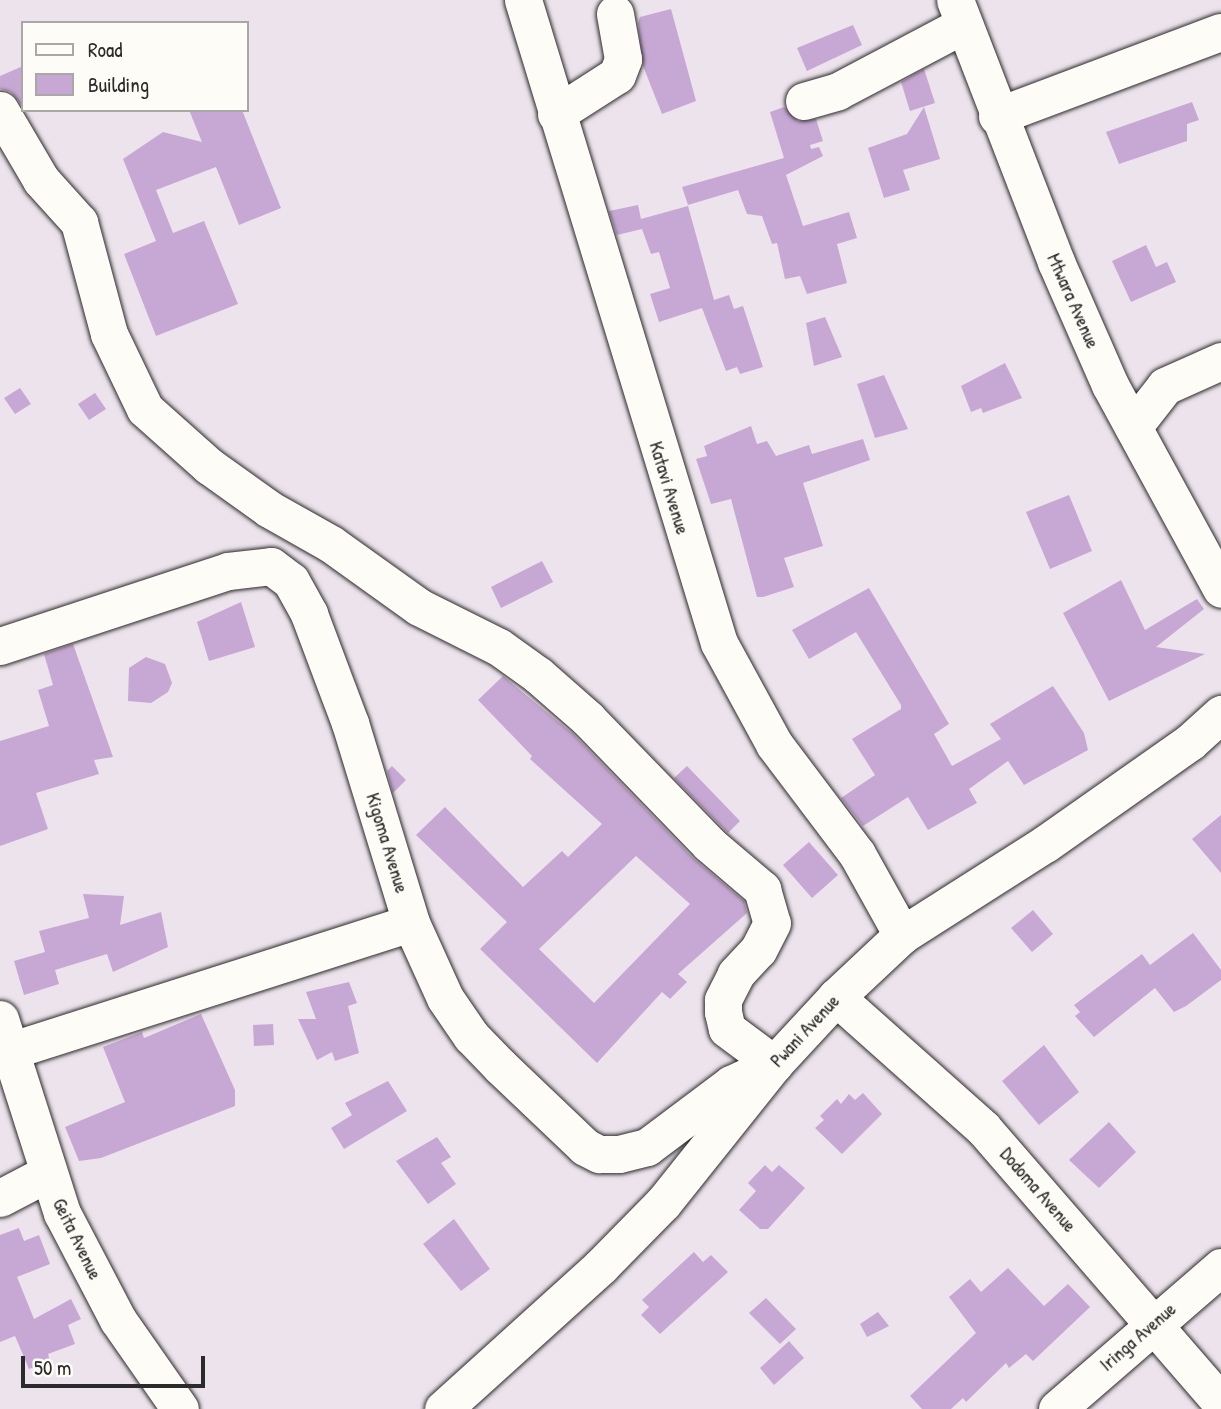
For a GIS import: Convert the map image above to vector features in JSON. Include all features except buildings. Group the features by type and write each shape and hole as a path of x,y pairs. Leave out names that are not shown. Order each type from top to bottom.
{"street":[{"name":"Katavi Avenue","path":"523,0 719,643 774,744 857,854 902,935"},
{"path":"804,102 838,91 959,13"},
{"name":"Mtwara Avenue","path":"959,13 1056,262 1133,427 1221,589"},
{"path":"556,114 617,75 623,60 615,14"},
{"path":"997,116 1221,32"},
{"path":"0,110 41,180 79,222 109,334 145,409 209,466 269,509 331,544 419,607 499,647 538,675 588,719 709,844 762,888 772,923 758,950 736,974 723,1000 723,1012 727,1029 774,1064"},
{"path":"1133,427 1165,386 1221,361"},
{"name":"Kigoma Avenue","path":"0,646 228,571 259,564 280,571 297,589 310,614 336,682 411,923 445,998 471,1036 594,1152 620,1154 647,1147 731,1084 774,1064"},
{"name":"Pwani Avenue","path":"443,1409 601,1266 663,1203 774,1064 835,997 902,935 1045,844 1190,742 1221,714"},
{"path":"4,1041 411,923"},
{"name":"Dodoma Avenue","path":"835,997 983,1128 1150,1325 1221,1403"},
{"name":"Geita Avenue","path":"4,1041 46,1174 118,1320 180,1409"},
{"path":"0,1198 46,1174"},
{"name":"Iringa Avenue","path":"1057,1409 1150,1325 1221,1266"}]}
